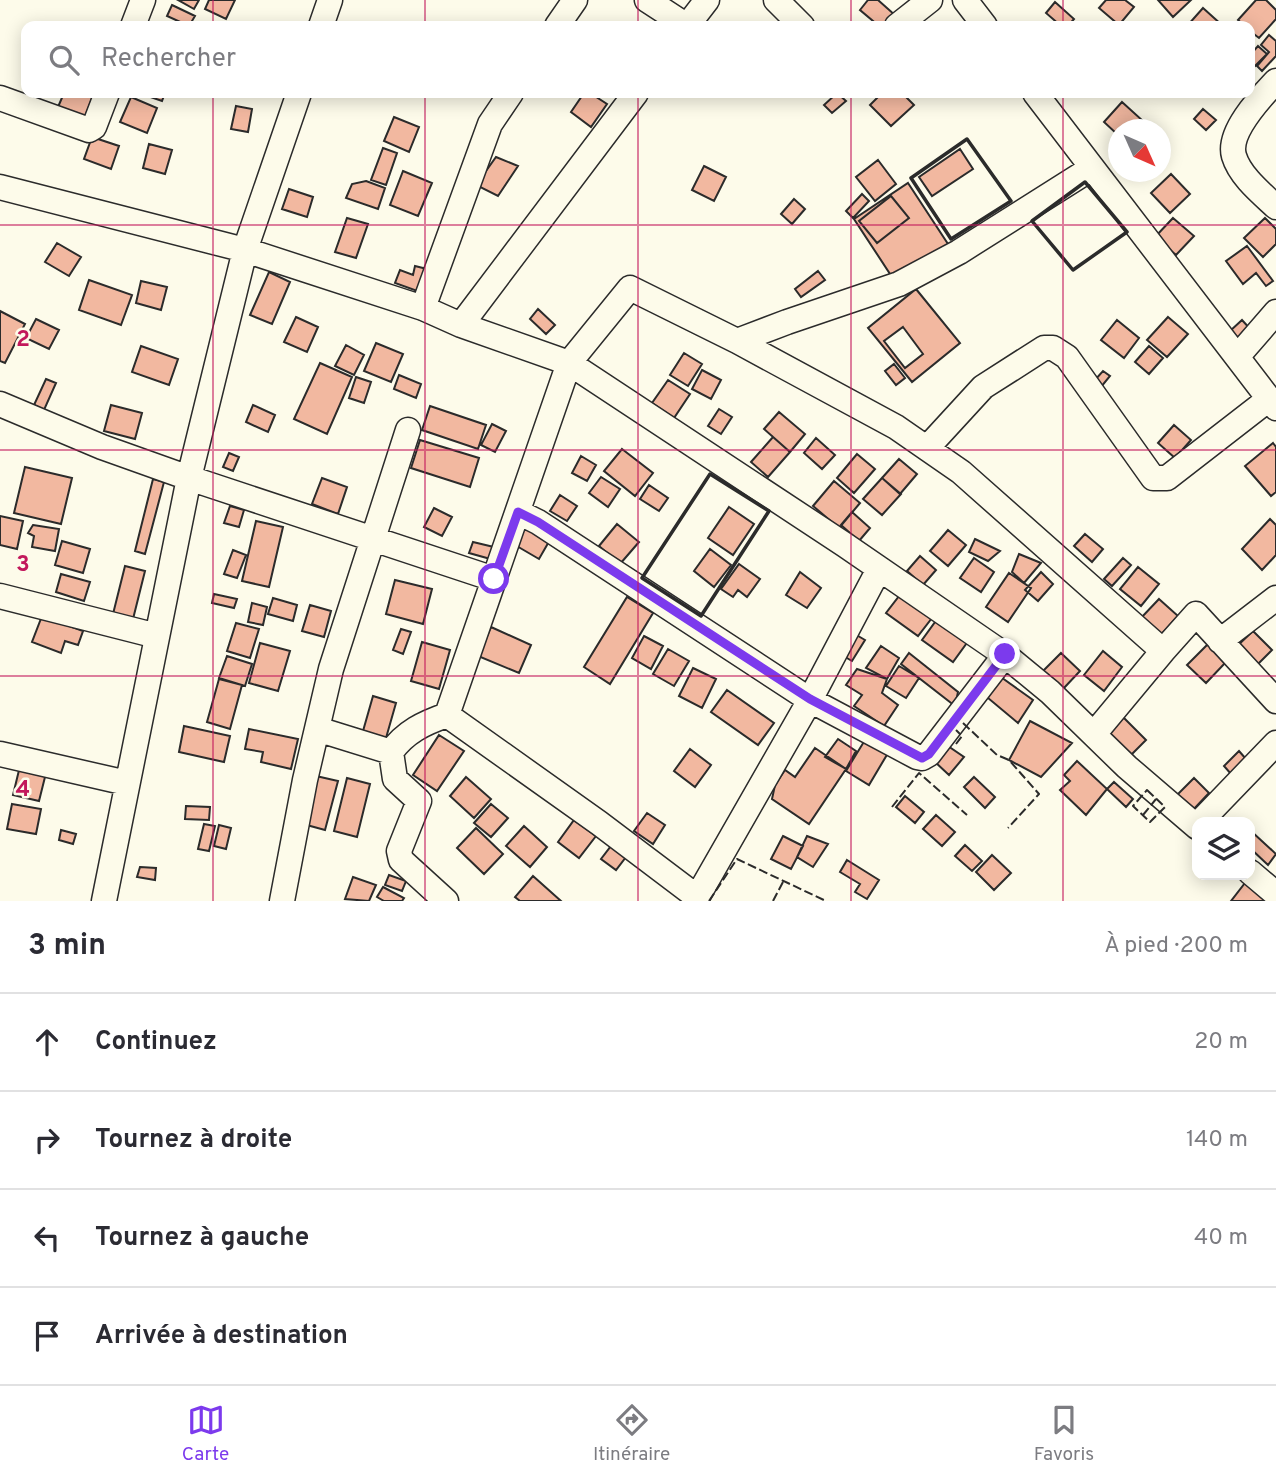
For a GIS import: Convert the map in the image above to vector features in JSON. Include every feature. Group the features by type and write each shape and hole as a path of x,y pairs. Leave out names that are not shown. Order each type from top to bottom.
{"street":[{"path":"135,21 143,0"},
{"path":"323,21 330,0"},
{"path":"560,21 575,0"},
{"path":"647,0 679,21"},
{"path":"691,21 707,0"},
{"path":"776,0 797,21"},
{"path":"903,21 930,0"},
{"path":"965,0 981,21"},
{"path":"1276,81 1234,136 1233,154 1240,168 1257,189 1276,207"},
{"path":"0,98 89,130 94,127 105,98"},
{"path":"104,901 189,478 245,250 297,98"},
{"path":"423,308 490,124 508,98"},
{"path":"461,326 632,98"},
{"path":"927,448 983,387 1044,348 1053,348 1068,357 1153,478 1167,478 1273,403 1039,98"},
{"path":"737,341 787,321 899,284 959,252 1091,168"},
{"path":"0,187 245,250 423,308 461,326 569,363 1005,654 1050,692 1127,767 1192,820"},
{"path":"447,715 569,363 630,288 737,341 897,427 961,472 1163,651"},
{"path":"1237,357 1276,312"},
{"path":"0,404 102,447 189,478 494,579"},
{"path":"282,901 304,780 331,669 408,430"},
{"path":"518,512 538,522 810,699 922,758 929,754 1005,654"},
{"path":"447,715 599,823 696,899 810,699 879,569"},
{"path":"0,596 157,636"},
{"path":"1220,641 1276,598"},
{"path":"1094,734 1196,614 1276,701"},
{"path":"446,901 401,860 399,851 419,802 395,779 391,752 406,734 429,721 447,715"},
{"path":"317,729 391,752"},
{"path":"1206,817 1276,744"},
{"path":"0,754 127,783"},
{"path":"1255,876 1276,894"}],"building":[{"path":"178,0 199,0 194,9"},
{"path":"209,0 235,0 226,19 205,9"},
{"path":"868,0 878,0 896,16 892,21 873,21 860,10"},
{"path":"1106,0 1125,0 1134,7 1122,21 1114,21 1099,8"},
{"path":"1158,0 1191,0 1173,17"},
{"path":"1256,0 1266,0 1276,10 1276,19 1259,38 1255,35 1255,21 1238,20"},
{"path":"1055,2 1074,19 1055,21 1046,13"},
{"path":"172,5 195,16 192,21 178,21 167,16"},
{"path":"1203,8 1217,21 1191,21"},
{"path":"1269,35 1276,41 1276,56 1262,71 1257,66 1269,52 1261,45"},
{"path":"1258,46 1267,54 1255,66 1255,49"},
{"path":"62,98 92,98 85,117 58,107"},
{"path":"131,98 157,108 147,133 120,122"},
{"path":"581,98 598,98 607,104 591,127 571,112"},
{"path":"832,98 843,98 846,101 832,113 824,105"},
{"path":"877,98 907,98 914,105 891,126 870,105"},
{"path":"1122,102 1141,119 1108,119 1108,126 1104,122"},
{"path":"236,106 252,109 248,132 231,129"},
{"path":"1203,109 1216,120 1206,130 1194,119"},
{"path":"394,117 419,127 409,152 384,141"},
{"path":"92,137 119,146 111,169 84,159"},
{"path":"149,144 172,150 165,174 143,168"},
{"path":"383,148 397,153 386,185 371,180"},
{"path":"960,149 973,169 932,196 919,177"},
{"path":"496,157 518,166 498,196 476,185"},
{"path":"878,160 896,184 875,201 856,177"},
{"path":"704,166 726,177 714,201 692,190"},
{"path":"403,171 432,183 418,216 390,205"},
{"path":"1171,174 1190,194 1170,213 1151,193 1163,182 1171,182"},
{"path":"366,181 385,188 378,209 346,198 352,184"},
{"path":"908,183 948,244 894,280 854,219","holes":["891,196 909,218 877,243 859,221"]},
{"path":"289,189 313,197 307,217 282,209"},
{"path":"862,194 869,201 853,218 846,211"},
{"path":"891,196 909,218 877,243 859,221"},
{"path":"794,199 805,209 792,224 781,214"},
{"path":"347,218 368,224 356,258 335,252"},
{"path":"1173,218 1194,236 1176,255 1155,237"},
{"path":"1265,218 1276,229 1276,244 1263,257 1244,238"},
{"path":"57,243 81,257 69,276 45,262"},
{"path":"1247,246 1273,281 1266,286 1256,273 1243,284 1226,261"},
{"path":"415,266 427,269 420,292 395,283 400,270 413,275"},
{"path":"818,271 825,280 801,297 795,289"},
{"path":"269,272 290,282 272,324 250,315"},
{"path":"89,280 132,295 121,325 79,310"},
{"path":"141,281 167,287 161,310 136,303"},
{"path":"916,289 960,343 912,382 868,328","holes":["903,327 923,354 905,368 884,341"]},
{"path":"538,309 555,325 546,334 530,319"},
{"path":"0,311 25,324 5,363 0,361"},
{"path":"296,317 318,327 307,352 284,342"},
{"path":"1168,317 1188,334 1167,357 1147,340"},
{"path":"36,319 59,330 49,349 26,338"},
{"path":"1117,320 1139,338 1124,358 1101,340"},
{"path":"1242,320 1252,331 1240,342 1230,331"},
{"path":"376,343 403,354 391,382 364,371"},
{"path":"346,345 364,355 354,375 335,366"},
{"path":"141,346 178,359 169,385 132,372"},
{"path":"1149,346 1163,358 1149,374 1135,362"},
{"path":"684,353 702,364 688,386 670,375"},
{"path":"320,363 352,377 327,434 294,419"},
{"path":"894,364 905,378 896,385 885,371"},
{"path":"702,370 721,380 711,399 692,389"},
{"path":"1103,371 1110,376 1101,387 1094,381"},
{"path":"399,375 421,384 416,398 394,389"},
{"path":"356,377 371,382 364,403 349,398"},
{"path":"46,379 56,383 44,410 34,405"},
{"path":"668,380 690,394 674,418 652,403"},
{"path":"111,405 142,413 135,439 104,431"},
{"path":"253,405 275,415 268,432 246,422"},
{"path":"430,406 486,425 478,449 422,430"},
{"path":"719,409 732,417 721,434 708,426"},
{"path":"779,412 805,434 790,452 764,429"},
{"path":"492,424 506,431 495,452 481,445"},
{"path":"1174,425 1191,440 1175,458 1158,443"},
{"path":"773,437 790,452 768,477 751,462"},
{"path":"816,438 835,455 822,469 804,453"},
{"path":"420,440 479,458 470,487 411,468"},
{"path":"1273,443 1276,447 1276,492 1271,496 1245,466"},
{"path":"622,449 653,473 635,496 604,471"},
{"path":"229,453 239,457 233,471 223,467"},
{"path":"857,454 875,469 854,493 837,478"},
{"path":"581,456 596,465 587,481 572,473"},
{"path":"899,459 917,474 900,494 882,478"},
{"path":"25,467 72,478 61,524 14,513"},
{"path":"601,477 620,489 608,507 589,493"},
{"path":"322,478 347,487 338,514 312,504"},
{"path":"882,478 901,494 882,515 863,499"},
{"path":"153,479 164,482 145,554 135,551"},
{"path":"834,481 860,503 839,528 813,506"},
{"path":"649,485 668,498 659,511 640,499"},
{"path":"560,495 577,506 567,521 550,511"},
{"path":"230,506 244,510 239,527 224,523"},
{"path":"729,507 754,524 733,555 708,538"},
{"path":"434,508 452,517 442,536 424,527"},
{"path":"852,512 870,528 859,541 841,525"},
{"path":"0,516 23,521 17,549 0,545"},
{"path":"1270,519 1276,525 1276,555 1262,570 1242,549"},
{"path":"256,521 283,527 269,587 242,581"},
{"path":"527,524 551,538 539,559 515,545"},
{"path":"617,524 639,542 620,564 599,546"},
{"path":"33,525 59,529 55,551 32,547 34,536 28,533"},
{"path":"948,530 966,545 948,566 930,551"},
{"path":"1085,534 1103,549 1092,562 1074,546"},
{"path":"975,539 1000,551 988,561 969,552"},
{"path":"62,541 90,549 83,573 55,565"},
{"path":"473,542 498,548 494,560 469,553"},
{"path":"710,549 731,565 714,587 694,571"},
{"path":"233,550 246,555 237,578 224,574"},
{"path":"1019,554 1041,563 1024,583 1012,572"},
{"path":"920,556 936,570 923,585 907,571"},
{"path":"974,558 994,572 981,592 960,578"},
{"path":"1123,558 1131,565 1112,586 1104,579"},
{"path":"739,564 760,579 747,597 738,590 733,597 721,589"},
{"path":"125,566 145,571 133,619 113,614"},
{"path":"1138,567 1159,584 1141,606 1120,589"},
{"path":"800,572 821,588 807,608 786,595"},
{"path":"1041,572 1053,584 1038,601 1025,590"},
{"path":"1009,573 1031,588 1008,622 986,607"},
{"path":"61,574 90,582 84,601 56,592"},
{"path":"395,580 432,589 423,624 386,614"},
{"path":"903,591 935,614 918,636 886,613"},
{"path":"214,594 237,599 234,608 212,603"},
{"path":"627,597 653,613 610,684 584,667"},
{"path":"273,598 297,605 293,621 268,614"},
{"path":"1159,599 1178,616 1159,637 1140,619"},
{"path":"252,603 267,607 263,625 248,622"},
{"path":"310,605 331,611 324,637 302,631"},
{"path":"42,616 83,631 78,645 65,641 61,653 32,642"},
{"path":"938,618 969,640 953,662 922,640"},
{"path":"236,623 259,629 250,658 227,651"},
{"path":"491,627 531,645 519,673 478,656"},
{"path":"401,629 411,632 403,654 393,650"},
{"path":"1253,631 1272,650 1254,668 1235,648"},
{"path":"853,633 865,640 852,661 840,654"},
{"path":"644,636 663,646 651,669 632,658"},
{"path":"422,642 450,650 439,689 411,681"},
{"path":"260,643 290,651 278,691 249,683"},
{"path":"1208,644 1226,662 1206,683 1187,665"},
{"path":"881,646 899,658 887,679 866,668"},
{"path":"668,649 689,661 674,686 653,674"},
{"path":"1103,651 1122,667 1104,691 1084,675"},
{"path":"909,653 958,692 955,706 901,664"},
{"path":"1061,653 1080,671 1063,689 1043,671"},
{"path":"227,656 252,664 245,686 219,678"},
{"path":"899,666 919,678 906,698 886,686"},
{"path":"693,668 716,679 702,708 679,696"},
{"path":"857,669 887,679 882,693 898,705 884,726 854,706 862,695 846,685"},
{"path":"998,675 1033,700 1018,723 982,693"},
{"path":"219,679 242,685 230,729 207,722"},
{"path":"727,690 774,723 758,745 711,712"},
{"path":"373,696 396,703 386,738 363,731"},
{"path":"1118,712 1146,740 1130,756 1102,728"},
{"path":"1030,721 1072,743 1041,777 1009,760"},
{"path":"184,726 230,736 224,762 179,752"},
{"path":"249,729 298,739 291,769 261,762 263,752 245,749"},
{"path":"439,735 464,751 437,791 413,775"},
{"path":"838,739 856,751 846,769 825,757"},
{"path":"865,740 888,753 869,785 846,771"},
{"path":"945,744 964,757 949,775 934,761"},
{"path":"815,748 846,769 809,824 772,799 775,785 785,770 795,777"},
{"path":"690,749 711,765 695,787 674,771"},
{"path":"1239,751 1246,759 1231,774 1224,766"},
{"path":"1077,761 1107,789 1086,815 1060,790 1070,781 1064,775"},
{"path":"20,766 46,773 39,801 13,795"},
{"path":"316,776 338,781 325,830 303,824"},
{"path":"466,777 491,799 474,818 450,796"},
{"path":"974,777 995,797 985,808 964,787"},
{"path":"347,778 370,784 357,837 334,831"},
{"path":"1194,778 1209,793 1192,811 1177,795"},
{"path":"1114,782 1133,799 1126,807 1107,789"},
{"path":"905,796 924,812 915,823 896,807"},
{"path":"12,804 41,809 36,834 7,829"},
{"path":"491,804 508,818 491,837 474,823"},
{"path":"186,806 210,807 209,820 185,819"},
{"path":"647,813 665,825 653,844 634,831"},
{"path":"936,815 955,832 942,846 923,829"},
{"path":"574,820 596,836 579,858 558,842"},
{"path":"204,824 215,826 209,851 198,849"},
{"path":"219,825 231,828 226,849 214,846"},
{"path":"524,826 547,847 530,867 506,846"},
{"path":"476,828 503,854 484,874 457,848"},
{"path":"61,830 76,834 73,844 59,840"},
{"path":"1255,835 1276,854 1268,865 1255,853"},
{"path":"783,836 803,846 791,869 771,859"},
{"path":"807,836 828,844 813,867 797,857"},
{"path":"965,845 982,861 972,871 955,856"},
{"path":"611,846 626,857 616,870 601,859"},
{"path":"992,855 1011,873 994,890 976,872"},
{"path":"847,860 879,880 867,899 855,892 860,884 840,872"},
{"path":"140,867 156,868 155,880 137,877"},
{"path":"389,875 406,881 402,891 385,885"},
{"path":"533,876 561,901 520,901 515,897"},
{"path":"353,877 376,885 369,901 345,899"},
{"path":"1249,880 1266,901 1231,901"},
{"path":"383,887 404,898 402,901 384,901 377,897"}],"fence":[{"path":"963,723 997,755 1009,760 1039,794 1008,828"},
{"path":"956,730 962,736 956,744"},
{"path":"892,807 919,773 967,815"},
{"path":"1147,790 1165,807 1150,822 1133,806 1147,790"},
{"path":"1143,815 1156,799"},
{"path":"709,901 737,859 826,901"},
{"path":"773,901 784,880"}],"wall":[{"path":"967,139 1011,201 951,239 911,178 967,139"},
{"path":"1085,182 1127,232 1073,270 1032,221 1085,182"},
{"path":"710,474 769,511 701,616 642,578 710,474"}],"route":[{"path":"494,579 518,512 538,522 810,699 922,758 929,754 1005,654"}]}
